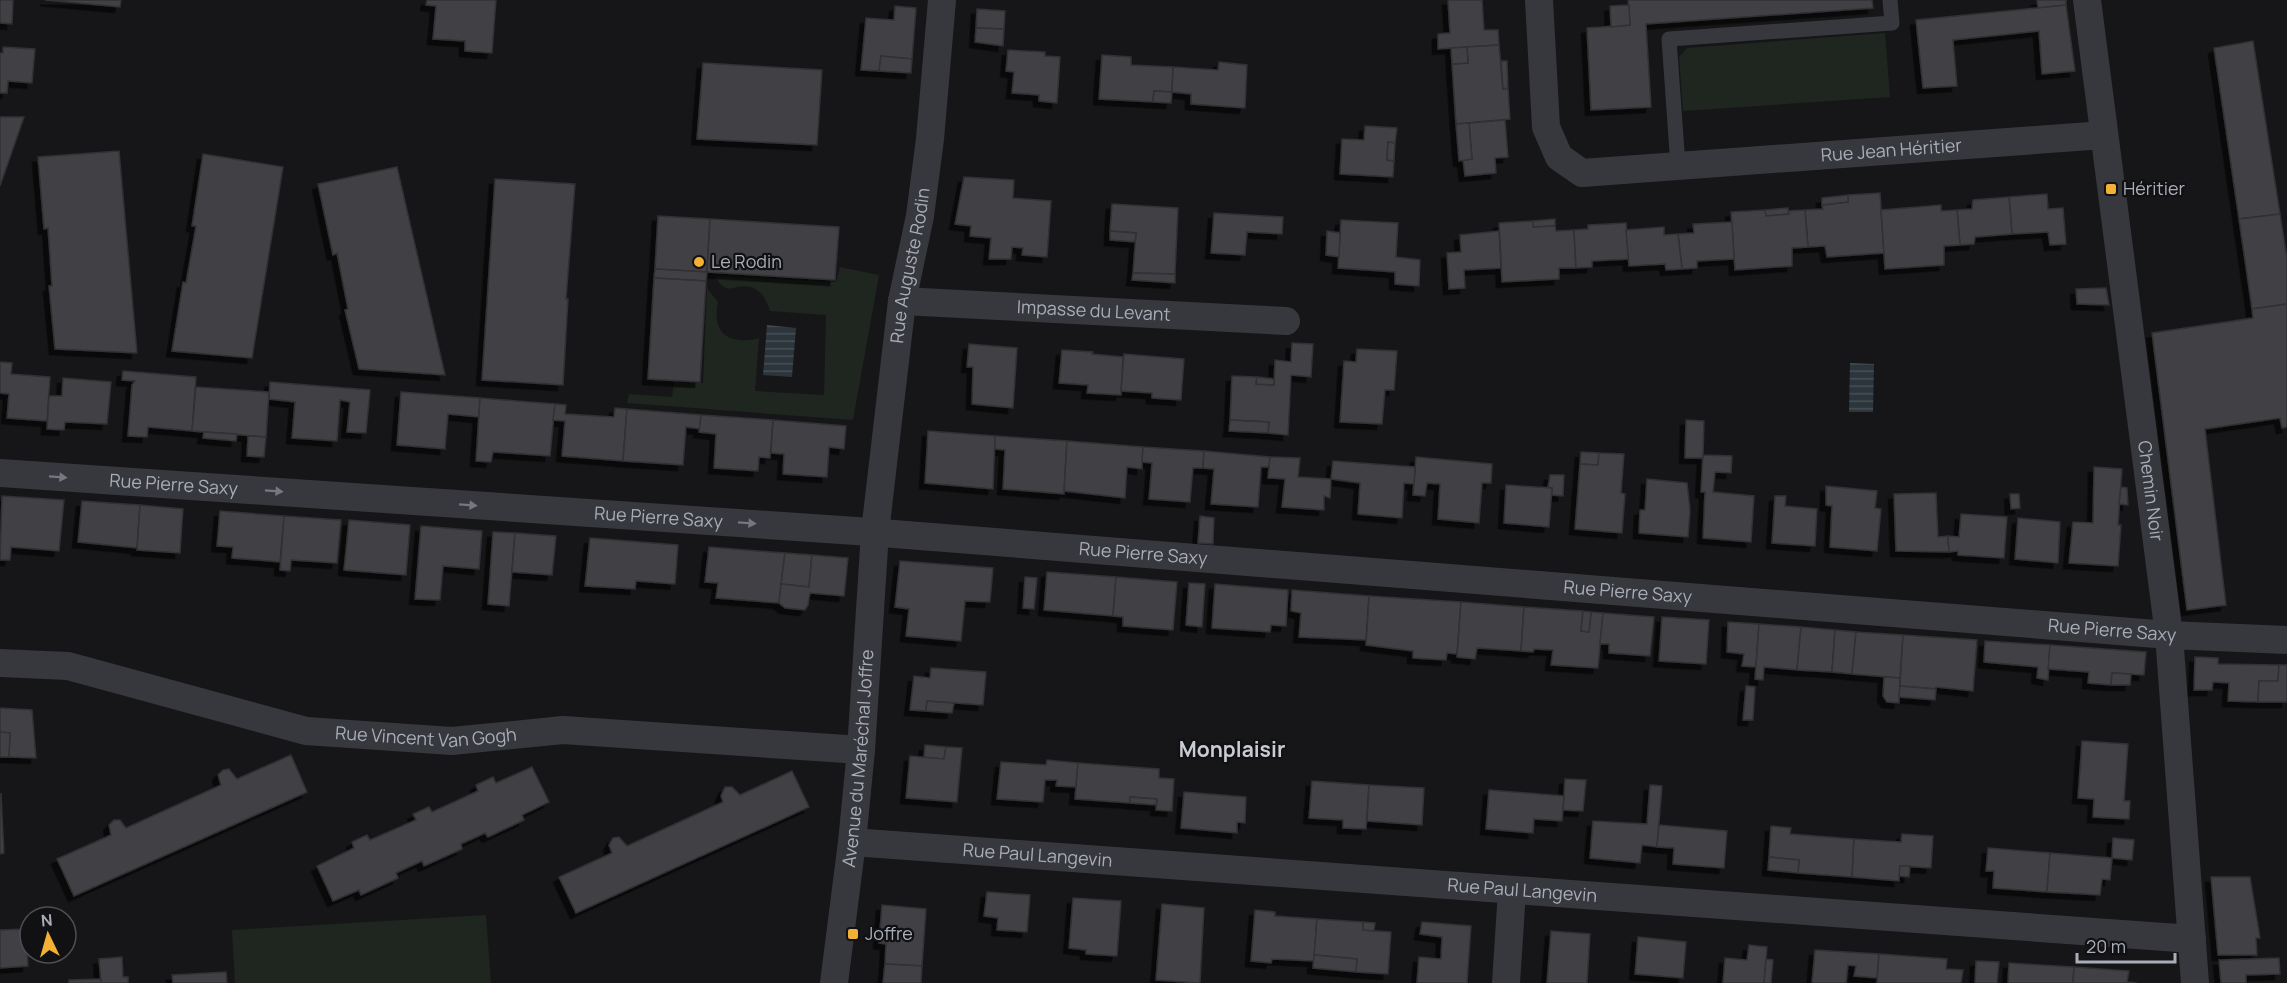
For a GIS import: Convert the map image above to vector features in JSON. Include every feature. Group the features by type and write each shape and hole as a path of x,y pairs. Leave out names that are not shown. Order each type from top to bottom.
{"street":[{"name":"Rue Auguste Rodin","path":"875,532 902,301 920,216 930,139 942,0"},
{"name":"Rue Jean Héritier","path":"1539,0 1546,127 1559,156 1582,173 2103,135"},
{"name":"Chemin Noir","path":"2086,0 2169,635 2195,983"},
{"name":"Impasse du Levant","path":"902,301 1286,321"},
{"name":"Rue Pierre Saxy","path":"0,473 875,532 2169,635 2287,640"},
{"name":"Avenue du Maréchal Joffre","path":"834,983 861,750 875,532"},
{"name":"Rue Vincent Van Gogh","path":"0,663 68,666 306,731 452,741 563,730 861,750"},
{"name":"Rue Paul Langevin","path":"852,842 2192,939"},
{"path":"1506,983 1512,891"}],"lane":[{"path":"1678,166 1669,39 1892,23 1890,0"}],"shaded area":[{"path":"1885,33 1890,97 1683,111 1679,57 1687,48"},
{"path":"840,267 879,275 853,420 627,403 629,394 672,397 674,382 703,383 707,288 718,302 717,321 726,336 736,340 759,338 755,391 824,395 826,315 770,311 766,300 755,289 744,286 726,288 714,276 836,282"},
{"path":"767,325 796,328 792,377 763,375"},
{"path":"1850,363 1874,364 1873,412 1849,412"},
{"path":"486,915 491,983 235,983 232,930"}],"building":[{"path":"0,0 13,0 12,24 0,23"},
{"path":"45,0 121,0 120,7"},
{"path":"427,0 496,0 492,53 465,51 465,41 433,39 436,6 426,5"},
{"path":"1448,0 1482,0 1484,30 1498,30 1499,45 1438,49 1438,34 1450,33"},
{"path":"1628,0 1872,0 1873,8 1646,24 1651,107 1591,110 1587,28 1630,25"},
{"path":"2037,0 2066,0 2066,5 2038,8"},
{"path":"1629,5 1630,25 1611,27 1610,6"},
{"path":"2066,5 2075,71 2042,74 2039,31 1953,40 1957,86 1923,88 1916,20"},
{"path":"895,6 916,8 912,59 881,56 879,71 861,70 866,18 894,20"},
{"path":"977,9 1005,11 1004,29 976,28"},
{"path":"976,28 1004,29 1003,46 975,42"},
{"path":"2253,41 2280,214 2239,219 2214,48"},
{"path":"1499,45 1503,89 1508,88 1510,119 1456,124 1452,64 1468,63 1467,47"},
{"path":"3,47 35,49 32,83 8,81 7,93 0,93 0,53 3,53"},
{"path":"1467,47 1468,63 1452,64 1451,48"},
{"path":"1008,50 1045,52 1045,56 1060,57 1057,103 1039,101 1039,95 1012,93 1014,72 1006,71"},
{"path":"1102,55 1131,57 1131,65 1173,67 1172,92 1154,91 1153,102 1099,99"},
{"path":"881,56 912,59 911,73 879,71"},
{"path":"1501,61 1507,61 1508,88 1503,89"},
{"path":"1219,62 1247,65 1245,108 1191,104 1191,94 1172,92 1173,67 1218,70"},
{"path":"703,63 822,70 817,145 697,139"},
{"path":"1154,91 1172,92 1171,103 1153,102"},
{"path":"0,117 24,117 0,186"},
{"path":"1505,120 1508,157 1495,158 1496,173 1465,176 1463,160 1472,159 1469,123"},
{"path":"1469,123 1472,159 1459,161 1456,124"},
{"path":"1365,126 1397,128 1395,143 1388,142 1387,160 1394,161 1393,177 1340,174 1342,139 1364,140"},
{"path":"1388,142 1395,143 1394,161 1387,160"},
{"path":"119,151 137,353 55,349 49,286 52,286 48,228 44,229 38,157"},
{"path":"203,154 283,167 252,358 172,351 183,282 186,283 196,226 192,226"},
{"path":"397,167 445,375 359,369 345,310 348,309 337,253 333,255 318,184"},
{"path":"964,177 1014,180 1013,198 1051,201 1047,257 1022,255 1023,248 1012,247 1011,259 989,259 991,238 970,236 971,226 955,224"},
{"path":"495,179 575,184 566,299 568,299 563,385 482,380"},
{"path":"1880,193 1884,253 1827,257 1825,246 1808,247 1805,210 1823,209 1822,205 1848,202 1848,195"},
{"path":"2047,194 2048,209 2063,208 2066,244 2050,245 2048,232 2012,234 2009,197"},
{"path":"1848,195 1848,202 1822,205 1822,198"},
{"path":"2009,197 2012,234 1975,237 1974,244 1960,245 1957,210 1972,209 1973,200"},
{"path":"1112,204 1178,208 1175,274 1133,273 1136,233 1110,231"},
{"path":"1941,205 1941,211 1957,210 1960,245 1944,246 1944,265 1885,269 1881,210"},
{"path":"1788,208 1789,214 1766,216 1765,210"},
{"path":"1765,210 1766,216 1805,210 1808,247 1792,248 1792,266 1735,270 1731,212"},
{"path":"1214,213 1283,217 1282,234 1247,232 1245,255 1211,253"},
{"path":"2280,214 2287,258 2287,304 2252,309 2239,219"},
{"path":"658,216 710,219 707,272 655,269"},
{"path":"710,219 839,227 835,280 707,272"},
{"path":"1555,219 1555,226 1533,227 1533,221"},
{"path":"1341,220 1398,223 1396,257 1420,260 1419,286 1395,284 1395,272 1338,268"},
{"path":"1533,221 1533,227 1555,226 1556,231 1574,230 1576,268 1559,268 1559,279 1502,282 1499,223"},
{"path":"1732,222 1734,259 1697,261 1697,268 1682,269 1678,234 1694,233 1693,224"},
{"path":"1626,223 1629,259 1592,261 1592,267 1576,268 1574,230 1588,229 1588,225"},
{"path":"1664,227 1664,235 1678,234 1682,269 1666,270 1665,264 1629,266 1626,230"},
{"path":"1110,231 1136,233 1135,242 1110,240"},
{"path":"1327,231 1340,233 1339,257 1326,255"},
{"path":"1499,231 1501,268 1464,270 1465,288 1449,289 1447,253 1461,252 1460,235"},
{"path":"655,269 707,272 706,281 654,278"},
{"path":"1133,273 1175,274 1175,283 1132,280"},
{"path":"654,278 706,281 700,382 648,379"},
{"path":"2106,288 2109,305 2077,304 2076,289"},
{"path":"2287,304 2287,427 2282,428 2280,418 2205,429 2226,605 2187,610 2152,333 2253,318 2252,309"},
{"path":"1292,343 1313,344 1311,377 1291,375 1288,435 1268,433 1269,422 1230,420 1232,376 1257,377 1256,384 1274,385 1275,360 1291,362"},
{"path":"969,344 1017,348 1013,408 972,404 973,367 967,367"},
{"path":"1357,349 1397,351 1394,390 1385,390 1382,424 1340,422 1344,361 1356,362"},
{"path":"1062,350 1123,357 1121,395 1087,393 1088,385 1059,383"},
{"path":"1124,354 1184,359 1181,400 1152,398 1152,393 1121,391"},
{"path":"0,362 12,363 11,374 50,377 47,421 7,418 9,394 0,393"},
{"path":"123,371 196,377 192,431 148,427 147,437 128,436 132,385 135,381 122,380"},
{"path":"1257,377 1274,379 1274,385 1256,384"},
{"path":"63,378 111,382 107,424 65,422 64,430 47,429 49,396 62,396"},
{"path":"270,382 370,390 366,433 347,432 350,402 340,400 337,441 292,438 295,402 269,399"},
{"path":"196,387 269,392 266,437 192,431"},
{"path":"401,392 480,398 479,417 448,414 445,449 397,445"},
{"path":"480,398 555,404 550,456 493,452 491,462 476,461"},
{"path":"555,404 566,405 565,414 614,417 615,408 627,409 623,461 562,456 565,421 553,420"},
{"path":"627,409 701,415 700,429 686,427 683,465 623,461"},
{"path":"701,415 773,420 770,458 759,457 758,471 714,468 716,434 699,432"},
{"path":"773,420 846,426 844,449 829,447 827,477 783,474 784,454 771,453"},
{"path":"1230,420 1269,422 1268,433 1229,431"},
{"path":"1686,420 1704,421 1703,458 1685,458"},
{"path":"928,431 995,436 993,489 925,483"},
{"path":"204,432 237,434 236,441 203,438"},
{"path":"248,436 266,437 264,457 247,456"},
{"path":"995,436 1067,441 1064,494 1003,489 1005,450 995,449"},
{"path":"1067,441 1143,447 1142,469 1127,467 1125,498 1064,491"},
{"path":"1143,447 1204,451 1203,468 1193,468 1190,502 1149,499 1152,463 1142,462"},
{"path":"1204,451 1270,457 1269,467 1261,467 1258,507 1211,504 1214,469 1203,468"},
{"path":"1581,452 1599,453 1598,465 1580,464"},
{"path":"1599,453 1624,454 1621,493 1625,494 1622,533 1575,529 1580,464 1598,465"},
{"path":"1703,455 1732,456 1731,473 1715,472 1713,492 1754,496 1751,542 1703,538 1705,492 1701,492"},
{"path":"1270,457 1300,458 1298,477 1331,479 1330,498 1324,496 1324,510 1282,507 1285,479 1268,478"},
{"path":"1416,457 1492,464 1491,483 1482,483 1479,523 1438,519 1440,484 1427,483 1425,496 1413,495"},
{"path":"1333,461 1415,467 1414,484 1404,483 1402,518 1358,514 1360,483 1331,479"},
{"path":"2094,467 2122,469 2118,566 2069,563 2073,522 2093,523"},
{"path":"1550,475 1564,475 1563,496 1552,495 1552,488 1548,487"},
{"path":"1647,479 1687,483 1690,510 1688,537 1639,533 1640,510 1645,510"},
{"path":"1506,485 1552,488 1549,527 1504,523"},
{"path":"1826,486 1877,491 1875,508 1881,509 1877,551 1830,547 1832,506 1826,505"},
{"path":"2121,487 2127,488 2128,505 2119,504"},
{"path":"1936,493 1938,537 1948,536 1949,552 1896,551 1894,494"},
{"path":"2010,494 2019,494 2020,508 2011,509"},
{"path":"2,496 64,500 59,551 11,547 10,560 0,560"},
{"path":"1775,496 1786,496 1785,506 1817,509 1815,546 1772,543"},
{"path":"82,501 140,505 137,548 78,542"},
{"path":"140,505 183,509 180,553 137,550"},
{"path":"220,511 284,516 280,562 232,558 233,547 217,546"},
{"path":"1961,514 2007,517 2004,558 1958,555 1958,551 1949,552 1948,536 1959,537"},
{"path":"284,516 341,520 337,563 291,560 290,571 280,570"},
{"path":"1200,516 1214,518 1213,544 1198,543"},
{"path":"2018,518 2060,522 2058,563 2015,559"},
{"path":"349,520 410,525 406,575 344,570"},
{"path":"421,526 482,531 479,569 443,566 440,600 415,599"},
{"path":"493,532 515,533 509,606 488,604"},
{"path":"515,533 556,536 552,575 512,572"},
{"path":"590,538 678,545 675,584 636,581 635,589 585,586"},
{"path":"709,547 785,553 779,603 716,598 718,583 705,582"},
{"path":"785,553 812,555 809,587 781,584"},
{"path":"812,555 848,558 844,596 810,593 805,610 785,608 779,603 781,584 809,587"},
{"path":"900,561 993,568 990,602 965,601 961,641 906,636 909,609 895,607"},
{"path":"1047,572 1116,577 1113,616 1044,610"},
{"path":"1025,577 1037,578 1034,609 1023,608"},
{"path":"1116,577 1177,582 1173,630 1123,626 1123,617 1113,616"},
{"path":"1189,583 1205,584 1202,627 1186,625"},
{"path":"1215,584 1288,590 1286,626 1271,625 1270,632 1212,628"},
{"path":"1292,590 1369,596 1366,640 1299,637 1301,613 1291,611"},
{"path":"1369,596 1461,602 1457,654 1447,653 1446,660 1413,658 1413,651 1366,645"},
{"path":"1461,602 1524,607 1521,651 1477,648 1475,659 1457,657"},
{"path":"1524,607 1583,611 1581,631 1589,632 1591,612 1603,613 1598,668 1551,665 1553,650 1521,651"},
{"path":"1583,611 1591,612 1589,632 1581,631"},
{"path":"1603,613 1654,617 1650,656 1609,653 1609,644 1600,644"},
{"path":"1662,617 1709,620 1706,664 1659,661"},
{"path":"1728,622 1759,624 1756,667 1742,666 1744,654 1727,652"},
{"path":"1759,624 1801,627 1797,670 1764,667 1763,680 1755,679"},
{"path":"1801,627 1835,630 1832,672 1797,670"},
{"path":"1835,630 1856,632 1852,674 1832,672"},
{"path":"1856,632 1903,635 1900,678 1852,674"},
{"path":"1903,635 1977,640 1973,691 1900,686"},
{"path":"1985,641 2050,645 2048,680 2037,678 2038,667 1984,662"},
{"path":"2050,645 2146,652 2144,675 2112,673 2111,685 2088,683 2089,672 2048,669"},
{"path":"2195,657 2218,658 2218,664 2279,665 2278,681 2259,681 2258,702 2228,701 2229,683 2213,682 2212,690 2194,690"},
{"path":"2279,665 2287,665 2287,702 2258,702 2259,681 2278,681"},
{"path":"931,668 986,672 983,705 927,701 926,711 910,710 914,676 930,678"},
{"path":"2112,673 2131,674 2130,685 2111,685"},
{"path":"1884,677 1900,678 1899,703 1887,702 1883,696"},
{"path":"1746,686 1755,687 1753,720 1743,720"},
{"path":"1900,686 1936,689 1935,700 1899,697"},
{"path":"927,701 954,703 952,713 926,711"},
{"path":"0,708 32,710 36,758 9,757 10,733 0,732"},
{"path":"0,732 10,733 9,757 0,757"},
{"path":"2082,741 2128,744 2124,801 2130,801 2129,819 2093,817 2094,799 2078,798"},
{"path":"925,745 946,747 944,759 924,758"},
{"path":"946,747 962,748 957,802 906,798 910,756 944,759"},
{"path":"291,755 307,792 74,896 57,859 111,835 109,825 114,820 120,820 126,828 221,785 218,775 223,770 229,769 237,779"},
{"path":"1047,760 1078,763 1076,787 1056,786 1057,780 1045,780 1043,802 997,799 1001,762 1046,765"},
{"path":"1078,763 1159,769 1159,778 1174,779 1172,811 1156,810 1157,799 1130,797 1130,803 1075,799"},
{"path":"532,767 549,802 522,815 524,820 488,837 485,833 461,844 462,849 424,866 422,861 396,873 398,878 361,895 359,890 333,901 317,866 354,848 352,842 367,835 370,840 416,820 413,814 429,807 432,812 478,791 476,785 493,777 496,783"},
{"path":"792,771 809,807 576,913 559,877 612,853 609,845 613,838 619,837 627,846 723,802 721,796 725,787 732,787 740,795"},
{"path":"1565,779 1586,780 1583,811 1563,810"},
{"path":"1312,781 1369,785 1366,829 1343,828 1343,820 1309,818"},
{"path":"1369,785 1424,788 1422,825 1367,821"},
{"path":"1650,785 1662,786 1657,847 1642,845 1640,863 1590,858 1593,821 1647,824"},
{"path":"1489,790 1564,796 1562,821 1534,819 1533,833 1486,829"},
{"path":"1184,792 1246,797 1245,823 1237,822 1237,833 1181,828"},
{"path":"0,794 4,853 0,854"},
{"path":"1130,797 1157,799 1156,805 1130,803"},
{"path":"1659,825 1727,831 1724,868 1673,864 1674,848 1657,847"},
{"path":"1771,826 1791,828 1790,834 1854,839 1852,877 1798,873 1799,860 1769,857"},
{"path":"1902,834 1933,836 1931,868 1900,866 1899,881 1852,877 1854,839 1901,842"},
{"path":"2113,838 2134,840 2132,860 2112,858"},
{"path":"1988,848 2050,853 2047,892 1993,888 1994,871 1986,871"},
{"path":"2050,853 2112,858 2110,880 2102,879 2100,895 2047,892"},
{"path":"1769,857 1799,860 1798,873 1768,870"},
{"path":"1900,866 1910,866 1909,877 1899,876"},
{"path":"2211,877 2250,877 2260,938 2256,938 2257,955 2218,955"},
{"path":"987,892 1030,895 1027,932 997,930 998,918 984,916"},
{"path":"1073,898 1121,901 1117,956 1086,954 1086,950 1069,948"},
{"path":"1162,904 1204,908 1200,983 1156,980"},
{"path":"882,905 926,909 922,966 885,964 886,944 879,943"},
{"path":"1255,910 1275,912 1275,916 1317,919 1314,961 1272,959 1271,963 1251,961"},
{"path":"1317,919 1363,922 1363,930 1391,932 1388,974 1356,972 1357,959 1314,955"},
{"path":"1363,922 1375,923 1374,931 1363,930"},
{"path":"1422,922 1471,926 1467,983 1417,983 1419,957 1441,959 1442,937 1420,934"},
{"path":"18,929 18,965 28,966 0,968 0,930"},
{"path":"1551,931 1590,934 1587,983 1547,983"},
{"path":"1638,937 1686,942 1683,978 1635,974"},
{"path":"1749,945 1767,947 1764,983 1723,983 1725,958 1747,960"},
{"path":"1815,950 1879,954 1877,978 1854,976 1856,966 1848,965 1846,983 1812,983"},
{"path":"1879,954 1947,959 1946,969 1963,970 1961,983 1877,983"},
{"path":"1314,955 1357,959 1356,972 1313,968"},
{"path":"122,957 123,977 128,977 128,983 101,983 99,959"},
{"path":"2279,958 2280,974 2246,975 2246,983 2221,983 2219,960"},
{"path":"1766,959 1773,960 1771,983 1764,983"},
{"path":"1976,961 1999,962 1997,983 1975,983"},
{"path":"2009,963 2074,967 2073,983 2008,983"},
{"path":"885,964 922,966 921,983 883,983"},
{"path":"2074,967 2129,971 2127,982 2137,983 2073,983"},
{"path":"226,972 227,983 173,983 172,975"},
{"path":"101,979 101,983 69,983 69,980"}],"place":[{"name":"Héritier","path":"2111,189"},
{"name":"Le Rodin","path":"699,262"},
{"name":"Joffre","path":"853,934"}],"district":[{"name":"Monplaisir","path":"1232,750"}]}
